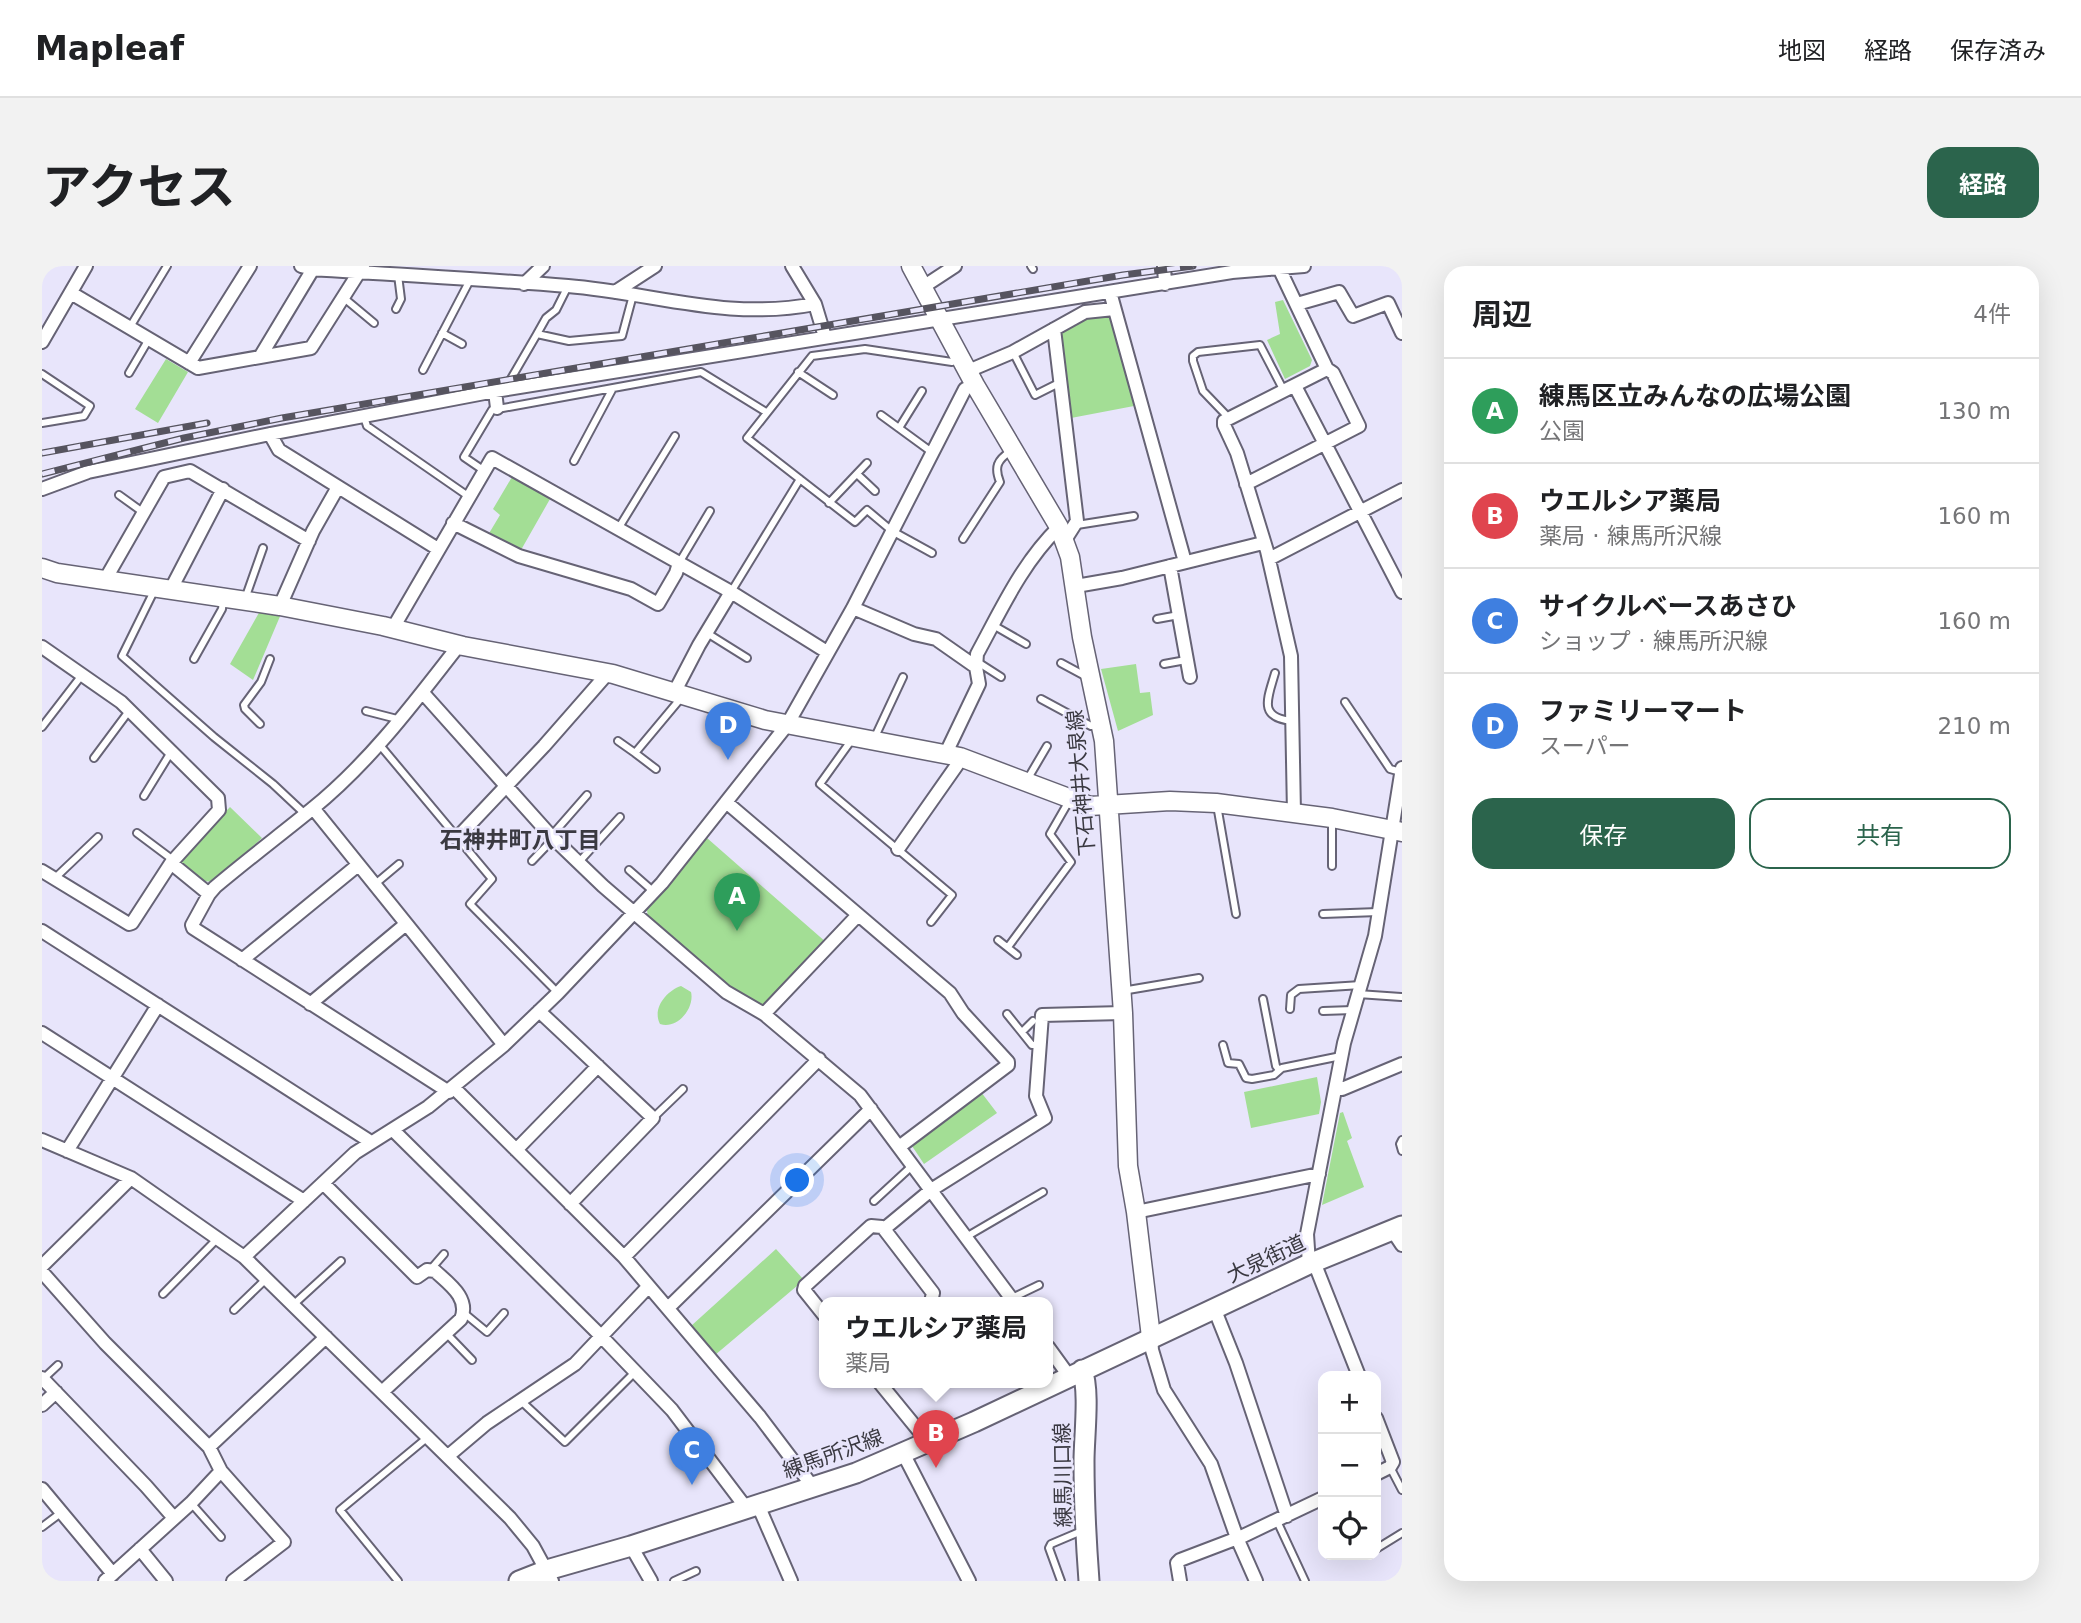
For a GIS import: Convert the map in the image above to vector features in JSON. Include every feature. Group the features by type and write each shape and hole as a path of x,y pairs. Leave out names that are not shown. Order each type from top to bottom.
{"main road":[{"name":"大泉街道","path":"1151,1337 1312,1263 1399,1233"},
{"name":"練馬所沢線","path":"1053,1381 1151,1337"},
{"name":"練馬川口線","path":"1076,1373 1087,1386 1085,1530 1089,1581"},
{"name":"練馬所沢線","path":"519,1581 550,1575 856,1473 928,1442 1034,1388"}],"street":[{"path":"43,339 86,266"},
{"path":"189,363 250,266"},
{"path":"524,284 543,266"},
{"path":"615,292 655,266"},
{"path":"792,266 815,304 825,337"},
{"name":"下石神井大泉線","path":"911,266 1013,450 1067,531 1082,637 1101,725 1107,772 1122,1013 1128,1166 1151,1337"},
{"path":"923,287 955,266"},
{"path":"1164,266 1166,284"},
{"path":"42,489 88,472 500,390 1233,272 1304,266"},
{"path":"260,357 307,268 362,269 398,275 568,286 699,307 760,311 815,304"},
{"path":"1246,484 1359,426 1333,373 1327,369 1279,268"},
{"path":"71,293 198,368 311,348 362,269"},
{"path":"1110,292 1185,562"},
{"path":"1297,304 1339,292 1353,316 1388,303 1402,333"},
{"path":"244,1258 355,1153 452,1090 504,1045 558,993 654,892 787,725 853,608 933,453 965,389 968,371 1013,352 1085,312 1114,309"},
{"path":"898,849 957,765 953,755 979,684 977,654 1016,582 1040,545 1067,531 1061,382 1054,329"},
{"path":"1294,813 1291,656 1269,559 1237,453 1224,425 1228,417 1327,369"},
{"path":"1289,388 1326,444 1402,592"},
{"path":"498,408 500,390"},
{"path":"270,434 279,450 438,549"},
{"path":"393,628 492,458 731,592 827,652"},
{"path":"105,580 164,477 190,471 309,541"},
{"path":"280,606 309,541 338,487"},
{"path":"163,588 223,489"},
{"path":"1269,559 1402,490"},
{"path":"453,523 519,556 631,589 657,604 679,563"},
{"path":"1076,586 1263,543"},
{"path":"1170,566 1189,677"},
{"path":"42,568 280,606 393,628 459,645 608,673 787,725 953,755 1090,806 1170,800 1216,803 1332,818 1396,831"},
{"path":"678,695 707,633 731,592"},
{"path":"853,608 914,634 936,639 976,664"},
{"path":"459,645 423,693 379,744 309,811 209,894 193,928 310,1004 452,1090 624,1257 760,1417 813,1487"},
{"path":"42,647 129,710 218,798 220,804 219,810 172,862 129,924 42,872"},
{"path":"457,838 608,673"},
{"path":"423,693 553,837 634,914 726,992 764,1014 860,1095 1011,1297"},
{"path":"1357,1371 1312,1263 1307,1234 1341,1056 1380,912 1396,831 1402,770"},
{"path":"726,802 950,993 963,1013 1009,1062 899,1147"},
{"path":"309,811 358,865 504,1045"},
{"path":"172,862 209,894"},
{"path":"242,960 358,865"},
{"path":"764,1014 857,916"},
{"path":"310,1004 406,925"},
{"path":"42,931 371,1142"},
{"path":"67,1151 158,1005"},
{"path":"539,1011 653,1118 570,1204"},
{"path":"884,1229 931,1190 1045,1118 1036,1096 1042,1015 1122,1013"},
{"path":"42,1033 304,1201"},
{"path":"624,1257 819,1059"},
{"path":"1336,1089 1342,1089 1402,1064"},
{"path":"516,1150 598,1066"},
{"path":"668,1308 871,1109"},
{"path":"393,1130 601,1335 672,1410 752,1507 790,1581"},
{"path":"42,1140 131,1178 244,1258 510,1518 533,1546 550,1575"},
{"path":"1136,1212 1319,1174"},
{"path":"42,1266 131,1178"},
{"path":"323,1183 417,1277 431,1269 461,1297 464,1313 461,1319 382,1392"},
{"path":"819,1308 804,1290 804,1286 871,1226 884,1229 933,1293 932,1297"},
{"path":"42,1272 105,1343 209,1447 221,1471 284,1542 233,1581"},
{"path":"448,1456 487,1423 575,1364 649,1287"},
{"path":"1214,1308 1236,1363 1282,1518"},
{"path":"209,1447 326,1337"},
{"path":"1151,1337 1152,1350 1164,1390 1211,1464 1237,1538 1256,1581"},
{"path":"1053,1352 1076,1373"},
{"path":"43,1378 174,1518"},
{"path":"884,1388 928,1442"},
{"path":"42,1405 55,1392"},
{"path":"1381,1431 1393,1462 1381,1472"},
{"path":"903,1453 969,1581"},
{"path":"42,1489 109,1577 191,1503 221,1471"},
{"path":"1180,1581 1177,1563 1180,1560 1318,1501"},
{"path":"632,1546 652,1581"},
{"path":"140,1549 166,1581"}],"lane":[{"path":"130,328 167,266"},
{"path":"396,309 401,299 398,275"},
{"path":"423,370 470,280"},
{"path":"500,390 546,318 556,310 568,286"},
{"path":"537,334 569,341 622,336 633,295"},
{"path":"344,298 374,323"},
{"path":"442,334 462,344"},
{"path":"129,373 149,339"},
{"path":"1228,417 1203,391 1193,361 1193,356 1198,352 1260,345 1289,388"},
{"path":"932,553 892,531 867,510 855,523 747,438 812,356 865,349 951,362 968,371"},
{"path":"1013,352 1035,395 1061,382"},
{"path":"483,470 464,457 492,410 498,408 701,372 766,412"},
{"path":"798,372 833,395"},
{"path":"42,374 90,406 84,416 42,423"},
{"path":"573,461 612,388"},
{"path":"899,428 922,391"},
{"path":"364,415 368,426 468,496"},
{"path":"881,415 933,453"},
{"path":"618,529 674,436"},
{"path":"963,539 1000,482 996,468 998,461 1013,450"},
{"path":"830,503 867,463"},
{"path":"857,474 875,491"},
{"path":"731,592 800,479"},
{"path":"119,495 144,513"},
{"path":"679,563 710,511"},
{"path":"1067,531 1134,516"},
{"path":"244,601 263,548"},
{"path":"163,588 122,656 214,737 309,811"},
{"path":"194,659 222,609 223,598"},
{"path":"1157,619 1179,615"},
{"path":"993,625 1026,645"},
{"path":"707,633 747,657"},
{"path":"260,724 244,705 261,682 270,659"},
{"path":"1164,664 1186,660"},
{"path":"1061,663 1092,680"},
{"path":"976,664 1001,677"},
{"path":"1275,674 1267,708 1278,719 1293,720"},
{"path":"42,727 82,675"},
{"path":"873,740 903,677"},
{"path":"635,753 678,695"},
{"path":"1041,699 1091,726 1101,725"},
{"path":"1345,702 1390,768 1402,770"},
{"path":"94,758 129,710"},
{"path":"366,711 401,720"},
{"path":"854,736 852,744 820,784 952,895 931,922"},
{"path":"618,741 656,769"},
{"path":"379,744 492,879 470,904 558,993"},
{"path":"1026,781 1047,746"},
{"path":"144,796 171,752"},
{"path":"532,861 587,795"},
{"path":"1008,947 1071,862 1050,834 1070,799"},
{"path":"1216,803 1236,914"},
{"path":"579,862 620,817"},
{"path":"1332,818 1332,866"},
{"path":"137,833 172,862"},
{"path":"54,879 98,837"},
{"path":"374,885 399,864"},
{"path":"629,870 654,892"},
{"path":"1323,914 1380,912"},
{"path":"998,940 1017,955"},
{"path":"1120,992 1199,978"},
{"path":"1290,1010 1291,995 1300,989 1359,990 1401,997"},
{"path":"1263,999 1273,1055 1279,1070"},
{"path":"1322,1011 1353,1010"},
{"path":"1007,1014 1032,1045 1040,1045"},
{"path":"1022,1032 1033,1021"},
{"path":"1223,1045 1227,1063 1239,1065 1246,1078 1252,1079 1274,1075 1282,1068 1341,1056"},
{"path":"653,1118 683,1089"},
{"path":"1402,1140 1402,1151"},
{"path":"874,1201 913,1165"},
{"path":"966,1238 1043,1192"},
{"path":"163,1294 218,1239"},
{"path":"431,1269 444,1254"},
{"path":"293,1305 341,1261"},
{"path":"234,1310 266,1279"},
{"path":"1018,1297 1039,1284"},
{"path":"464,1313 487,1332 505,1313"},
{"path":"446,1332 472,1360"},
{"path":"43,1378 58,1364"},
{"path":"520,1400 565,1442 635,1372"},
{"path":"398,1581 340,1510 428,1437"},
{"path":"1390,1467 1402,1490"},
{"path":"191,1503 221,1537"},
{"path":"42,1527 61,1512"},
{"path":"1282,1518 1305,1581"},
{"path":"1061,1581 1049,1548 1051,1544 1085,1530"},
{"path":"1381,1546 1402,1533"},
{"path":"674,1581 696,1571"}],"green space":[{"path":"1283,300 1312,360 1310,366 1285,379 1267,340 1280,334 1275,302"},
{"path":"1085,317 1110,317 1134,406 1071,418 1060,333"},
{"path":"166,359 188,372 158,423 135,409"},
{"path":"512,477 550,499 521,550 488,535 500,515 493,509"},
{"path":"260,611 281,614 253,680 230,664"},
{"path":"1136,664 1140,693 1150,692 1153,715 1118,731 1101,669"},
{"path":"230,807 262,838 213,882 203,881 179,860"},
{"path":"707,838 827,943 766,1008 728,989 648,919 647,910"},
{"path":"681,986 691,992 692,998 687,1011 673,1024 660,1024 658,1012 662,1001 675,988"},
{"path":"1317,1077 1321,1102 1319,1114 1251,1128 1244,1092"},
{"path":"981,1092 997,1113 924,1164 912,1143"},
{"path":"1343,1112 1352,1138 1347,1141 1364,1187 1322,1205 1340,1113"},
{"path":"776,1249 804,1280 715,1355 691,1326"}],"railway":[{"path":"42,474 184,438 282,418 1123,275 1193,266"},
{"path":"42,453 207,423"}],"place":[{"name":"ファミリーマート","path":"728,760"},
{"name":"練馬区立みんなの広場公園","path":"737,931"},
{"name":"ウエルシア薬局","path":"936,1468"},
{"name":"サイクルベースあさひ","path":"692,1485"}],"district":[{"name":"石神井町八丁目","path":"520,840"}]}
